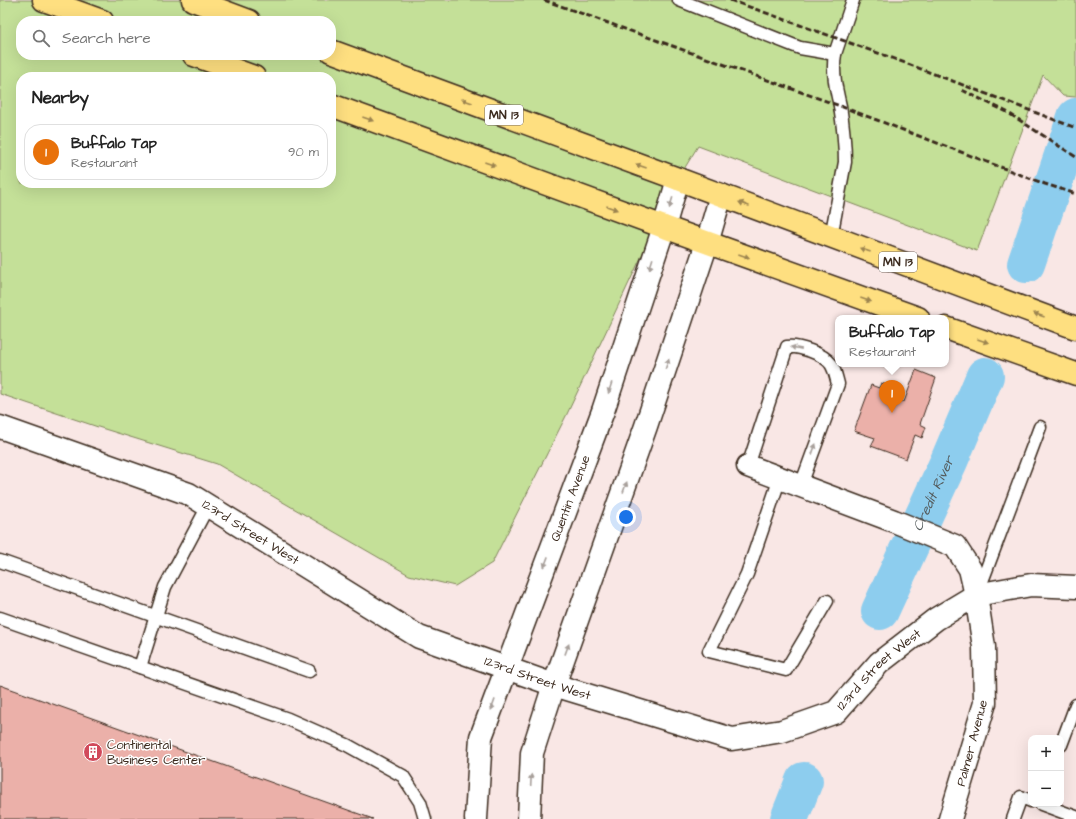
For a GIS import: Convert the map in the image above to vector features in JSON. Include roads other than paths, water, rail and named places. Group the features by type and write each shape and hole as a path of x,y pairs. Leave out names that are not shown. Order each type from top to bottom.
{"highway":[{"path":"44,0 88,16"},
{"path":"193,0 236,16"},
{"name":"MN 13","path":"336,53 1076,328"},
{"path":"208,60 240,72"},
{"path":"336,107 707,243 910,315"},
{"path":"949,329 1076,374"}],"street":[{"name":"Quentin Avenue","path":"476,819 481,737 603,411 664,227 678,179"},
{"path":"529,819 532,753 554,685 646,426 707,243 721,195"},
{"name":"123rd Street West","path":"0,427 189,494 419,637 554,685 732,739 782,731 836,712 879,663 936,619 976,594 1031,585 1076,587"},
{"name":"Palmer Avenue","path":"748,466 801,485 955,546 970,569 976,594 984,647 985,703 950,819"}],"lane":[{"path":"680,0 800,48 835,54"},
{"path":"831,237 845,162 840,106 835,88 833,62 853,0"},
{"path":"748,466 787,347 794,346 821,356 830,362 834,369 838,384 801,485"},
{"path":"976,594 1040,427"},
{"path":"780,478 747,574 709,651 786,670 827,601"},
{"path":"140,667 165,587 208,506"},
{"path":"0,561 309,671"},
{"path":"0,618 288,719 347,745 403,776 420,802 425,819"},
{"path":"1064,737 1076,705"},
{"path":"1013,819 1021,797 1028,800"},
{"path":"1050,807 1076,816"}],"waterway":[{"name":"Credit River","path":"1026,264 1076,117"},
{"name":"Credit River","path":"880,611 949,461 985,376"},
{"name":"Credit River","path":"789,819 804,781"}],"railway":[{"path":"544,0 840,106 1045,184 1076,194"},
{"path":"730,0 892,58 1076,128"},
{"path":"962,90 1007,112 1076,157"}],"place":[{"name":"Buffalo Tap","path":"892,413"},
{"name":"Continental Business Center","path":"93,752"}]}
